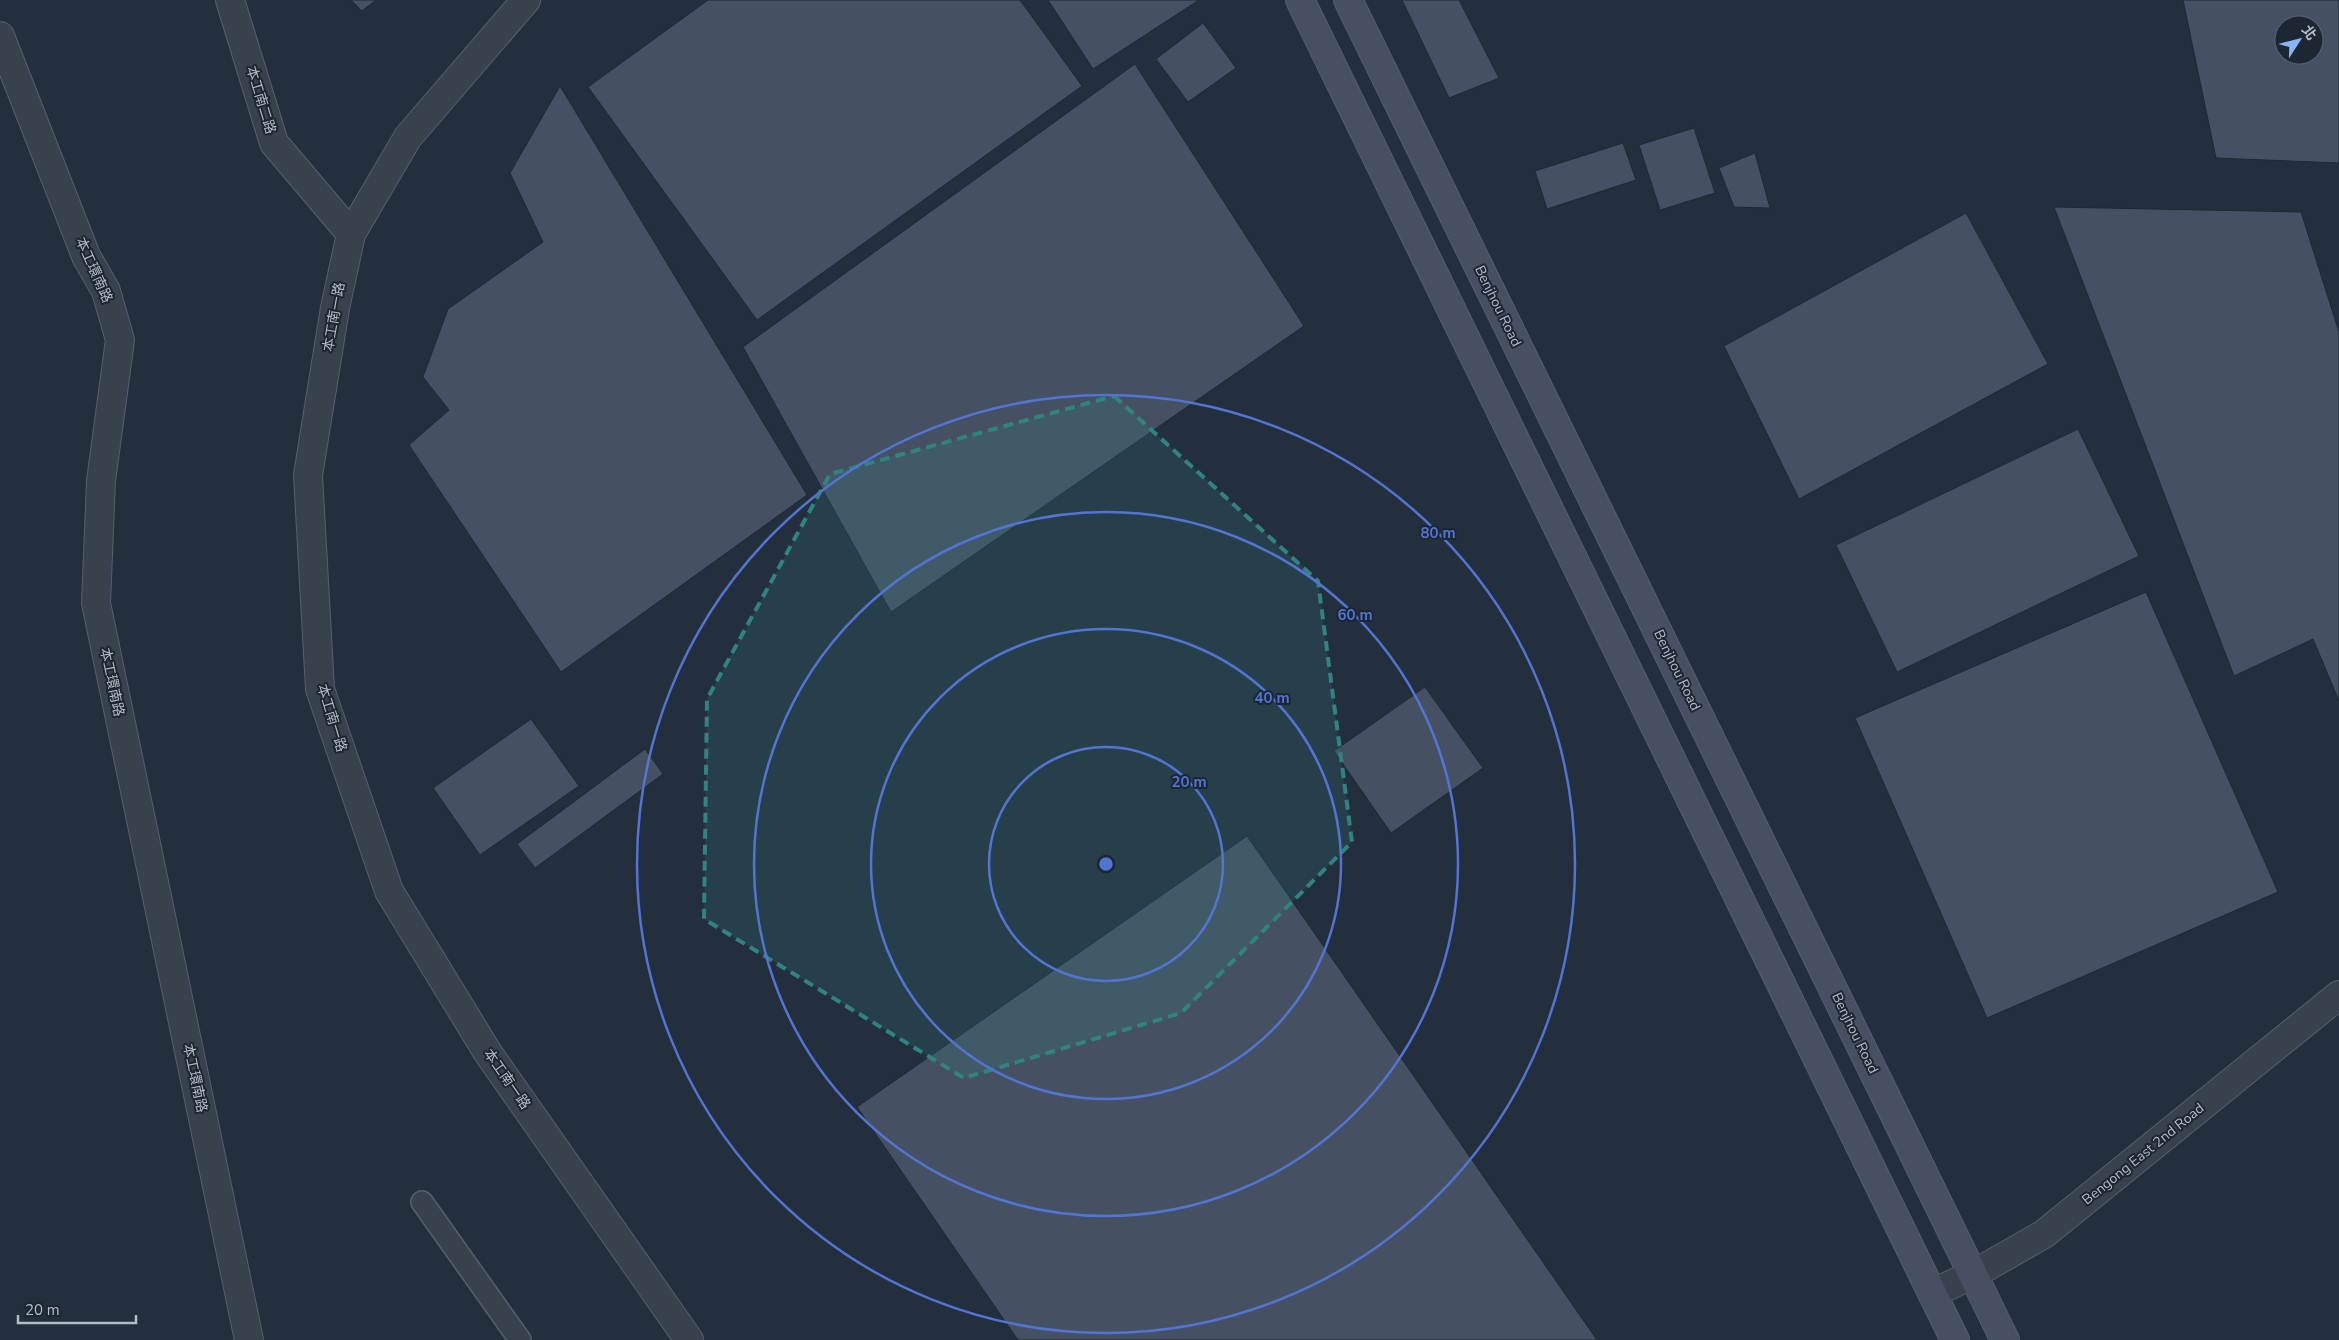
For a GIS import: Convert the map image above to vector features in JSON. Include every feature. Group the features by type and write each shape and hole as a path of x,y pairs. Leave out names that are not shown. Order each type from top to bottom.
{"main road":[{"path":"1300,0 1955,1340"},
{"name":"Benjhou Road","path":"1348,0 2005,1340"}],"street":[{"name":"本工南二路","path":"230,0 274,143 351,234"},
{"name":"本工南一路","path":"526,0 408,137 351,234 335,308 308,474 320,689 389,891 488,1053 689,1340"},
{"name":"本工環南路","path":"0,36 86,256 106,290 120,340 101,481 96,603 249,1340"},
{"name":"Bengong East 2nd Road","path":"1933,1293 1974,1274 2044,1234 2339,995"}],"lane":[{"path":"422,1202 520,1340"}],"highlighted area":[{"path":"1114,396 1318,581 1352,842 1181,1013 964,1078 704,919 707,699 830,474"}],"building":[{"path":"351,0 376,0 362,11"},
{"path":"708,0 1020,0 1082,86 757,320 588,87"},
{"path":"1048,0 1199,0 1093,69"},
{"path":"1402,0 1459,0 1499,78 1449,98"},
{"path":"2183,0 2339,0 2339,163 2216,158"},
{"path":"1203,23 1236,68 1188,102 1156,59"},
{"path":"1135,64 1304,326 891,612 743,347"},
{"path":"560,86 807,495 561,672 409,445 449,410 423,377 448,309 543,242 510,173"},
{"path":"1694,128 1715,193 1660,210 1639,145"},
{"path":"1623,143 1636,180 1547,209 1535,171"},
{"path":"1755,153 1770,208 1734,207 1719,168"},
{"path":"2054,207 2301,212 2339,332 2339,701 2313,639 2234,676"},
{"path":"1966,213 2048,364 1799,499 1724,346"},
{"path":"2078,429 2139,556 1897,672 1836,545"},
{"path":"2146,592 2278,892 1987,1018 1855,718"},
{"path":"1425,687 1483,768 1391,833 1334,751"},
{"path":"531,719 579,786 480,855 433,788"},
{"path":"645,749 663,774 535,868 517,844"},
{"path":"1247,836 1597,1340 1018,1340 857,1107"}]}
